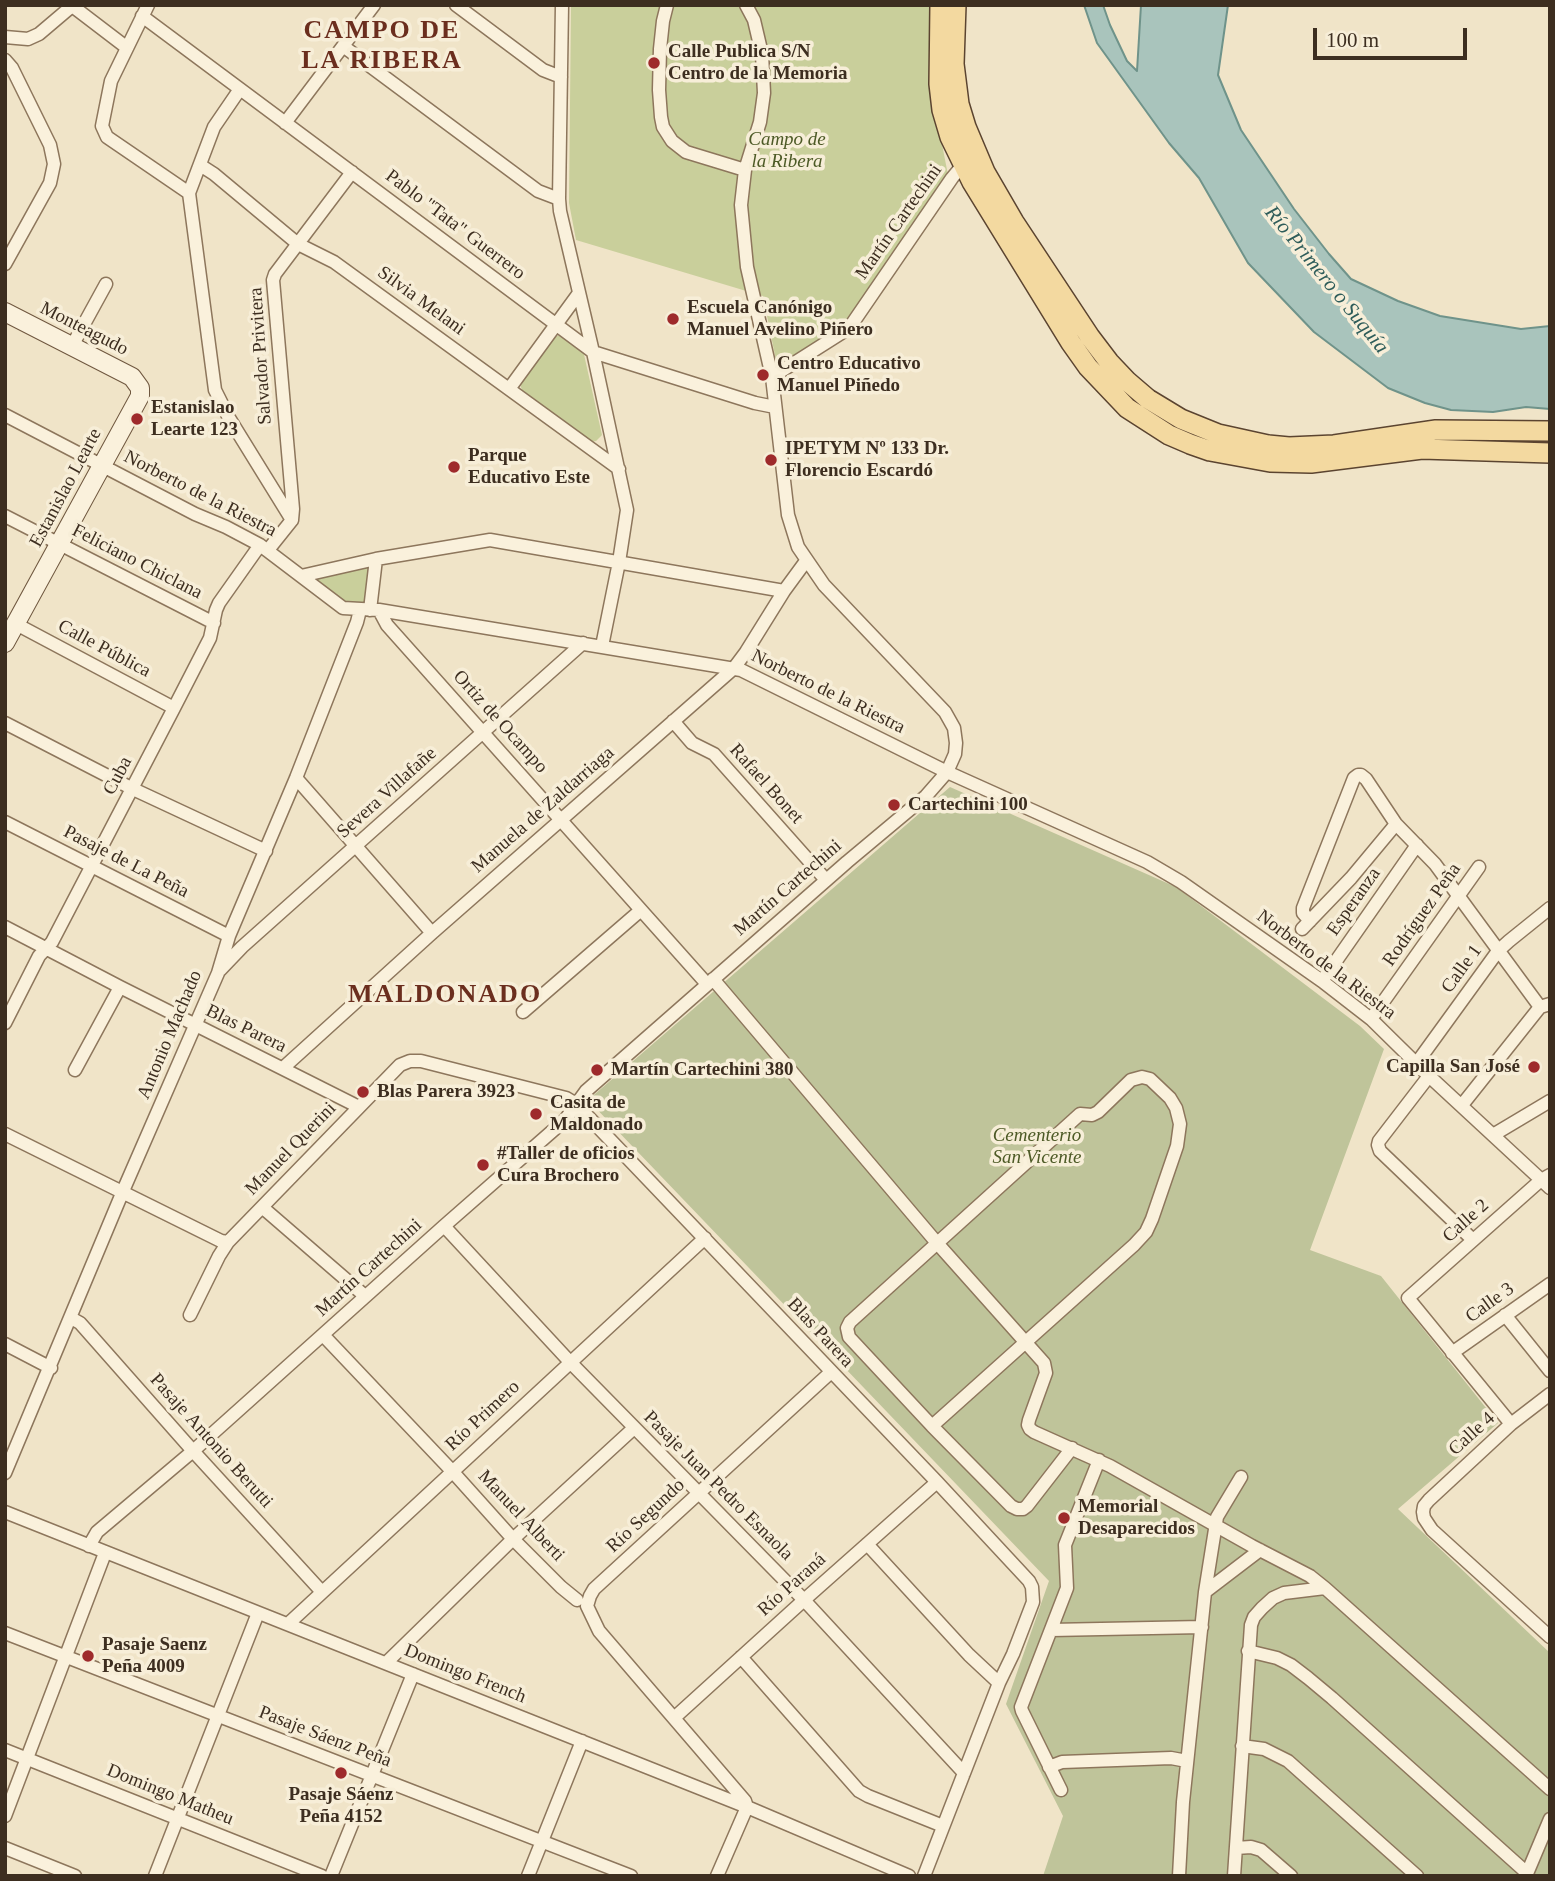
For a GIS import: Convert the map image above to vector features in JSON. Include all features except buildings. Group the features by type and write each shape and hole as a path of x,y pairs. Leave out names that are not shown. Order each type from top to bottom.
{"main road":[{"path":"940,5 938,70 942,110 950,137 1014,222 1090,337 1126,381 1148,399 1181,419 1218,434 1289,447 1334,445 1436,430 1550,430"},
{"path":"956,5 954,64 969,159 1041,296 1088,367 1127,408 1169,435 1210,451 1288,464 1422,449 1550,453"}],"street":[{"path":"285,123 373,5"},
{"path":"456,5 544,70 561,77"},
{"path":"562,5 559,199 627,510 602,646"},
{"path":"667,5 660,49 659,90 663,127 672,141 685,152 745,170"},
{"path":"746,5 754,20 762,54 764,93 760,122 745,170 741,205 747,267 772,377"},
{"path":"5,37 28,39 39,34 72,6 126,47"},
{"path":"145,11 126,47 108,92 103,130 107,137 190,193"},
{"name":"Pablo \"Tata\" Guerrero","path":"145,11 240,89 593,352 775,407"},
{"path":"343,47 538,191 559,199"},
{"path":"5,60 12,68 50,145 54,164 50,183 5,264"},
{"path":"240,89 218,118 190,193 215,390 229,418 292,520"},
{"name":"Martín Cartechini","path":"89,1546 97,1532 565,1121 586,1091 926,796 947,772 955,754 956,743 954,728 945,712 824,585 806,561 793,534 788,515 772,377 852,324 969,159"},
{"name":"Silvia Melani","path":"200,165 299,244 334,262 619,469"},
{"name":"Salvador Privitera","path":"292,520 273,280 352,172"},
{"path":"72,346 106,284"},
{"path":"509,389 579,293"},
{"name":"Monteagudo","path":"5,312 132,377 140,388"},
{"name":"Estanislao Learte","path":"5,643 140,396 140,388"},
{"name":"Norberto de la Riestra","path":"5,415 264,548 343,608 370,610 734,668 947,772 1147,862 1322,981 1371,1019 1493,1135 1547,1181"},
{"name":"Feliciano Chiclana","path":"5,516 214,623"},
{"name":"Cuba","path":"5,1023 39,956 52,942 210,638 219,603 264,548 292,520"},
{"path":"301,576 376,559 490,540 784,591"},
{"name":"Antonio Machado","path":"5,1473 123,1191 218,974 229,936 296,778 357,622 370,610 376,559"},
{"name":"Manuela de Zaldarriaga","path":"283,1068 432,933 734,668 806,561"},
{"name":"Ortiz de Ocampo","path":"370,610 387,625 641,910 710,982 1026,1341 1046,1368 1028,1425 1034,1432 1072,1448"},
{"name":"Calle Pública","path":"16,624 174,708"},
{"name":"Severa Villafañe","path":"218,974 242,947 583,643"},
{"name":"Rafael Bonet","path":"673,721 692,743 714,754 826,880"},
{"path":"5,723 133,789 266,851"},
{"path":"1396,824 1360,868 1306,925 1303,913 1357,775 1366,779 1396,824 1436,864 1499,951 1545,1006 1462,1105"},
{"path":"296,778 432,933"},
{"name":"Pasaje de La Peña","path":"5,822 229,936"},
{"name":"Esperanza","path":"1322,981 1417,845"},
{"name":"Rodríguez Peña","path":"1371,1019 1479,867"},
{"name":"Calle 1","path":"1416,1064 1499,951 1550,908"},
{"path":"523,1012 641,910"},
{"name":"Blas Parera","path":"5,927 120,988 359,1107"},
{"path":"75,1070 120,988"},
{"name":"Manuel Querini","path":"190,1315 228,1242 400,1065 421,1061 566,1098 576,1104"},
{"path":"1429,1076 1378,1145 1380,1151 1473,1240"},
{"path":"932,1426 1146,1232 1180,1136 1176,1108 1170,1098 1150,1079 1137,1077 1092,1115 1080,1114 850,1322 847,1333 849,1337 932,1426 1011,1506 1023,1509 1027,1506 1072,1448 1099,1460 1310,1576 1550,1789"},
{"path":"1493,1135 1550,1101"},
{"name":"Blas Parera","path":"576,1104 1029,1581 1033,1602 999,1683"},
{"path":"5,1133 221,1241 228,1242"},
{"name":"Calle 2","path":"1452,1353 1408,1298 1473,1240 1547,1181"},
{"path":"262,1207 365,1296"},
{"name":"Pasaje Juan Pedro Esnaola","path":"443,1226 570,1362 804,1600 964,1773"},
{"name":"Río Primero","path":"288,1624 705,1238"},
{"name":"Calle 3","path":"1452,1353 1550,1284"},
{"path":"1505,1315 1550,1371"},
{"name":"Pasaje Antonio Berutti","path":"71,1318 80,1323 192,1451 322,1592"},
{"name":"Manuel Alberti","path":"323,1335 513,1539 561,1587 582,1603 598,1631 746,1801 747,1807"},
{"path":"5,1344 51,1368"},
{"path":"1452,1353 1511,1424"},
{"name":"Río Segundo","path":"582,1603 594,1589 830,1373"},
{"name":"Calle 4","path":"1550,1394 1511,1424 1424,1506 1424,1518 1432,1530 1550,1637"},
{"path":"386,1663 513,1539 634,1428"},
{"path":"1061,1790 1021,1707 1068,1583 1065,1545 1099,1460"},
{"path":"1179,1876 1187,1761 1215,1525 1219,1511 1241,1477"},
{"name":"Río Paraná","path":"674,1718 937,1482"},
{"name":"Domingo French","path":"5,1512 747,1807 886,1872 909,1876"},
{"path":"867,1544 970,1656 999,1683 924,1876"},
{"path":"1205,1592 1260,1550"},
{"path":"5,1816 106,1553"},
{"path":"1234,1876 1252,1621 1273,1598 1325,1588"},
{"path":"155,1876 258,1613"},
{"path":"1051,1630 1202,1627"},
{"name":"Pasaje Sáenz Peña","path":"5,1633 631,1876"},
{"path":"1248,1651 1285,1661 1308,1678 1527,1875 1550,1819"},
{"path":"741,1657 859,1791 943,1826"},
{"path":"331,1876 413,1674"},
{"path":"528,1876 582,1741"},
{"path":"1242,1746 1264,1749 1288,1761 1417,1876"},
{"name":"Domingo Matheu","path":"5,1750 322,1876"},
{"path":"1049,1767 1062,1762 1103,1760 1171,1758 1187,1761"},
{"path":"717,1876 747,1807"},
{"path":"1236,1848 1251,1847 1261,1850 1291,1876"},
{"path":"5,1848 75,1876"}],"green space":[{"name":"Campo de la Ribera","path":"571,5 930,5 930,82 948,175 843,324 778,370 763,296 576,240 569,203"},
{"path":"561,335 583,350 602,435 596,441 590,442 522,390 520,384 554,337"},
{"path":"373,562 365,605 345,603 307,576"},
{"name":"Cementerio San Vicente","path":"950,787 1176,887 1360,1026 1384,1049 1310,1250 1381,1276 1498,1423 1398,1509 1550,1653 1550,1876 1043,1876 1063,1816 1006,1704 1049,1581 588,1100"}],"water":[{"name":"Río Primero o Suquía","path":"1084,5 1103,5 1127,61 1137,71 1141,5 1228,5 1218,75 1241,130 1294,209 1329,254 1351,279 1398,301 1440,316 1521,329 1550,326 1550,409 1526,407 1493,412 1451,410 1425,403 1388,388 1314,332 1248,263 1199,178 1169,143 1097,43"}],"place":[{"name":"Calle Publica S/N Centro de la Memoria","path":"654,63"},
{"name":"Escuela Canónigo Manuel Avelino Piñero","path":"673,319"},
{"name":"Centro Educativo Manuel Piñedo","path":"763,375"},
{"name":"Estanislao Learte 123","path":"137,419"},
{"name":"IPETYM Nº 133 Dr. Florencio Escardó","path":"771,460"},
{"name":"Parque Educativo Este","path":"454,467"},
{"name":"Cartechini 100","path":"894,805"},
{"name":"Capilla San José","path":"1534,1067"},
{"name":"Martín Cartechini 380","path":"597,1070"},
{"name":"Blas Parera 3923","path":"363,1092"},
{"name":"Casita de Maldonado","path":"536,1114"},
{"name":"#Taller de oficios Cura Brochero","path":"483,1165"},
{"name":"Memorial Desaparecidos","path":"1064,1518"},
{"name":"Pasaje Saenz Peña 4009","path":"88,1656"},
{"name":"Pasaje Sáenz Peña 4152","path":"341,1773"}],"district":[{"name":"CAMPO DE LA RIBERA","path":"382,46"},
{"name":"MALDONADO","path":"445,995"}]}
